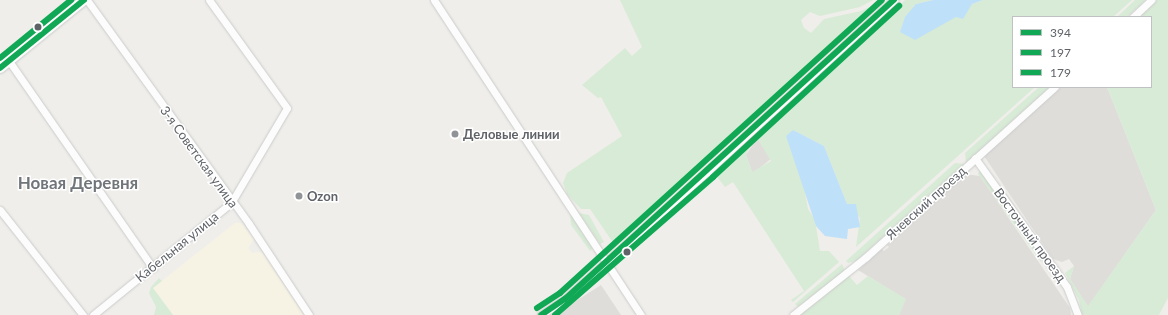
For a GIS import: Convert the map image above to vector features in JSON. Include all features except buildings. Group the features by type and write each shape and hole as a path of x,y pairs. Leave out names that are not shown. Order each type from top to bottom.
{"main road":[{"path":"0,68 84,0"}],"street":[{"name":"3-я Советская улица","path":"88,0 231,202 249,224 309,315"},
{"name":"Кабельная улица","path":"92,315 153,268 231,202 287,108 209,0"},
{"path":"434,0 641,315"},
{"path":"541,315 565,299 894,0"},
{"path":"1133,16 1151,0"},
{"path":"9,61 153,268"},
{"name":"Ячевский проезд","path":"793,315 856,266 1054,88"},
{"name":"Восточный проезд","path":"975,158 1067,287 1078,315"},
{"path":"0,210 83,315"}],"shaded area":[{"path":"1059,88 1107,88 1156,210 1088,307 1070,279 1074,266 1069,259 1062,262 1053,259 984,156"},
{"path":"757,138 772,158 755,172 752,172 746,155"},
{"path":"964,174 980,176 1070,308 1071,315 899,315 905,299 858,270 882,249 884,251 889,247 887,245"},
{"path":"235,223 241,223 254,239 248,248 252,253 262,252 304,315 173,315 153,288"},
{"path":"601,285 621,315 554,315"}],"green space":[{"path":"620,0 873,0 860,7 820,16 810,12 801,20 804,28 811,33 824,19 861,11 884,0 614,244 590,209 581,209 567,194 563,183 567,173 622,136 601,97 598,98 582,85 625,48 632,56 642,47"},
{"path":"905,0 933,0 916,4 936,27 972,4 983,0 1132,0 1114,16 1012,16 1012,88 1034,88 856,247 860,218 847,204 824,146 793,130 808,209 815,220 820,251 829,251 839,262 793,302 791,300 804,291 733,182 725,187 715,174 751,143 746,155 752,172 771,161 757,138"},
{"path":"1135,0 1146,0 1128,16 1118,16"},
{"path":"1157,0 1168,0 1168,298 1159,315 1082,315 1079,300 1065,273 1074,266 1070,279 1088,306 1156,210 1107,88 1152,88 1152,16 1139,16"},
{"path":"1038,88 1049,88 966,163 965,153"},
{"path":"955,163 964,164 856,261 848,263 846,261"},
{"path":"980,171 1042,257 1041,262 978,174"},
{"path":"579,213 589,215 604,242 600,244"},
{"path":"570,214 594,248 590,251 571,225"},
{"path":"842,264 845,271 798,307 795,304"},
{"path":"849,276 857,285 868,276 906,299 899,315 799,315"},
{"path":"159,278 162,281 153,288 173,315 154,315 156,307 149,293 151,287"}],"water":[{"path":"933,0 983,0 972,4 963,19 956,17 915,40 900,32 905,17 916,4"},
{"path":"793,130 824,146 847,204 856,204 860,227 848,229 847,239 825,236 816,226 786,136"}],"transit line":[{"name":"179","path":"0,58 71,0"},
{"path":"0,68 84,0"},
{"name":"179","path":"537,308 560,293 882,0"},
{"name":"394","path":"541,315 565,299 894,0"},
{"name":"197","path":"555,315 713,177 899,6"}],"place":[{"name":"Деловые линии","path":"455,134"},
{"name":"Ozon","path":"299,196"}],"district":[{"name":"Новая Деревня","path":"78,183"}]}
